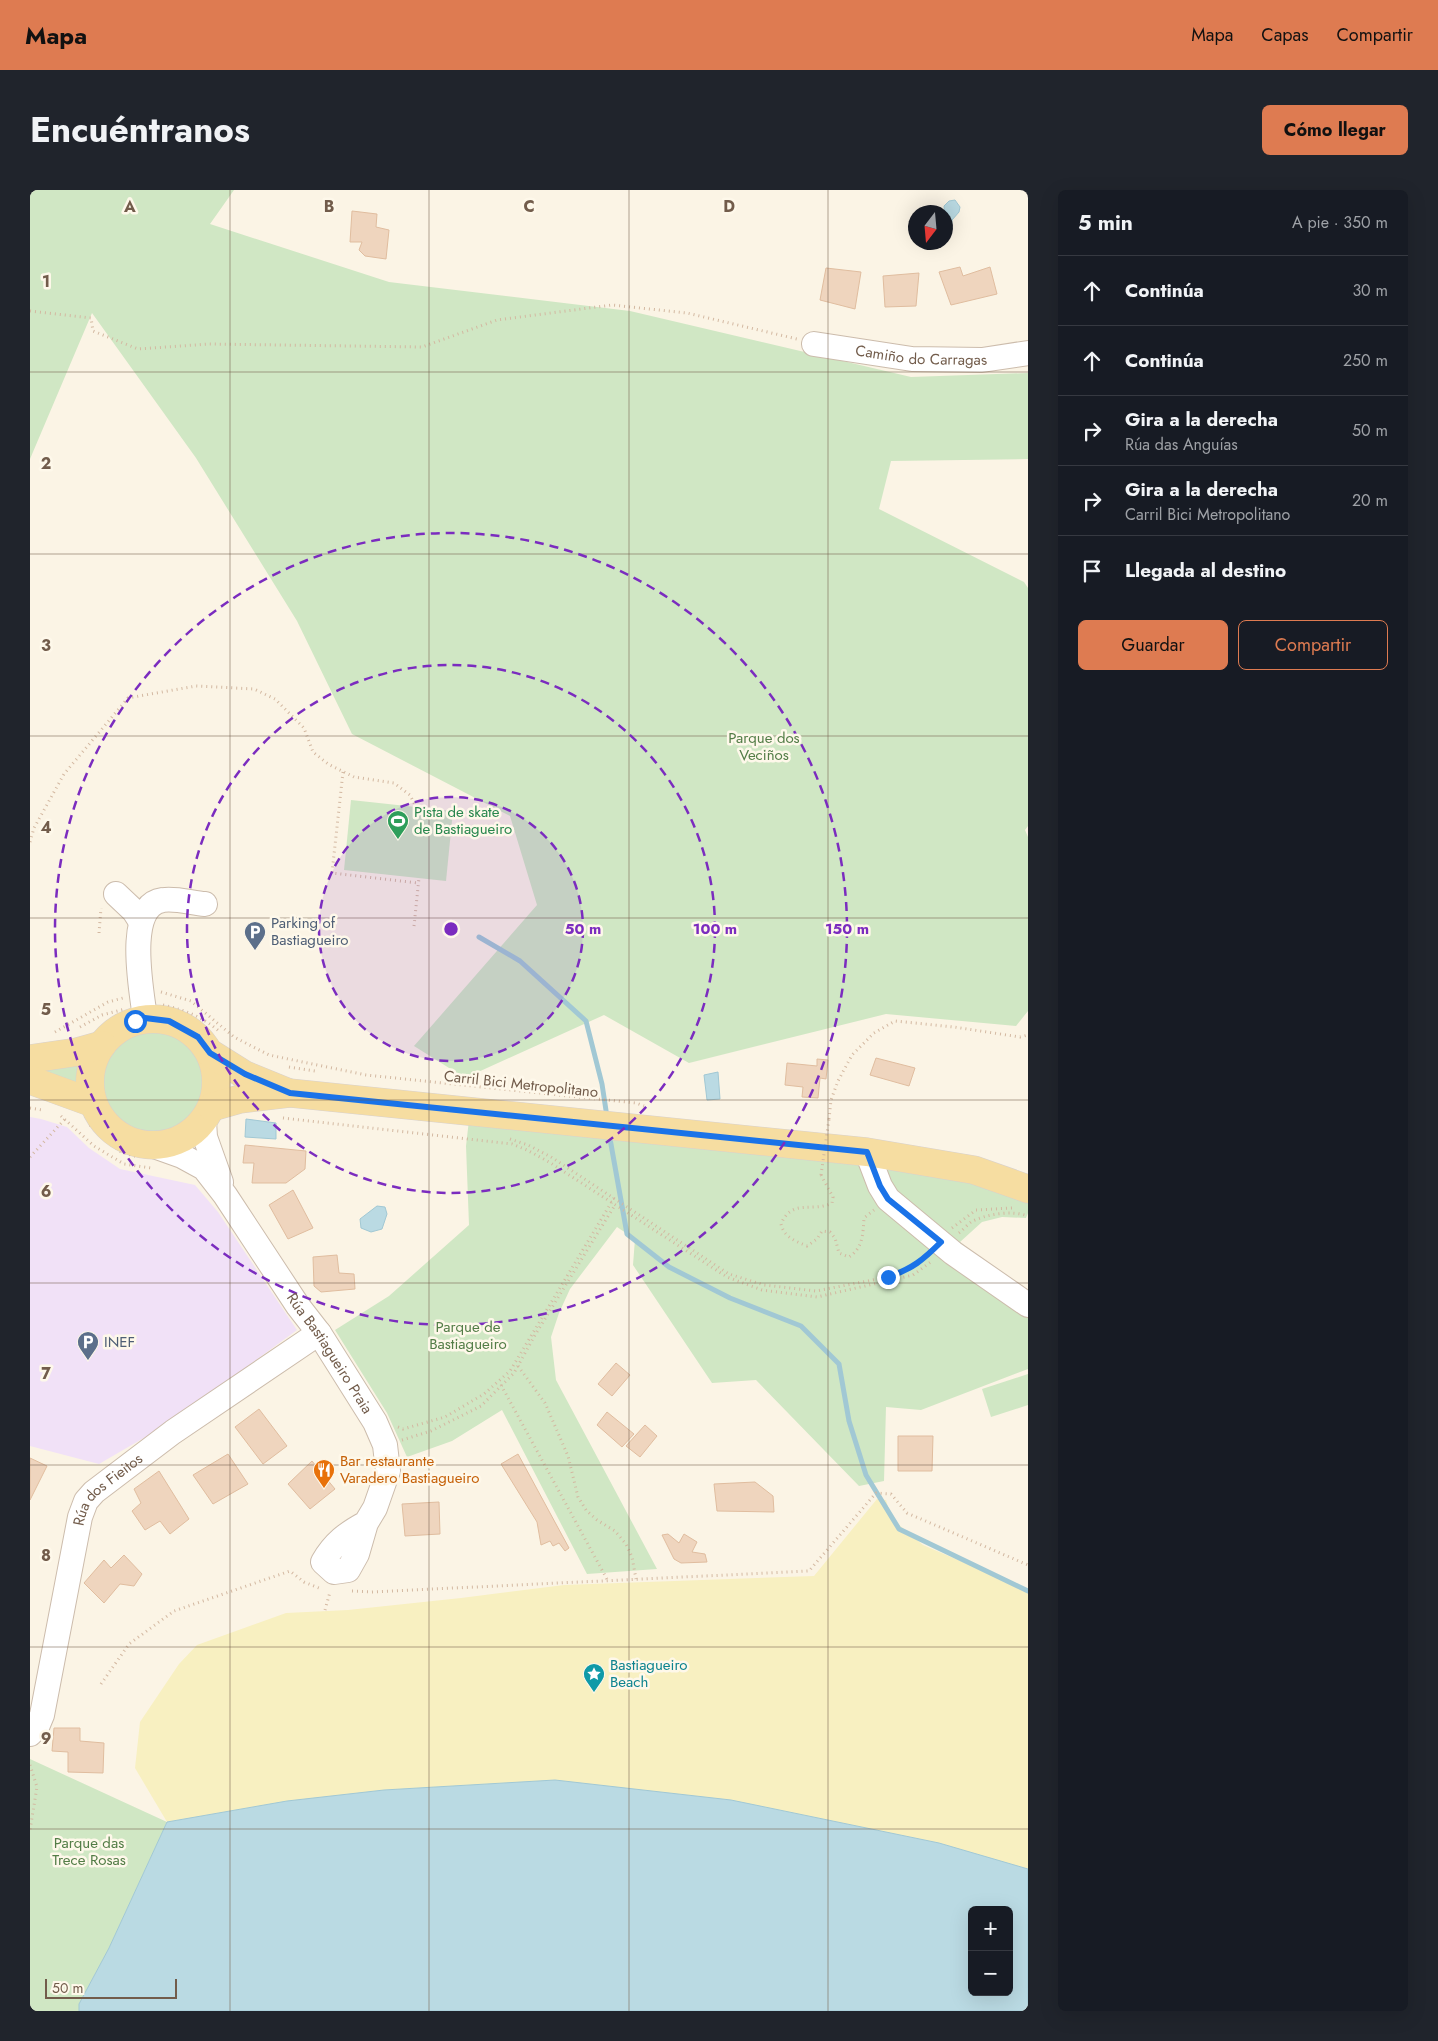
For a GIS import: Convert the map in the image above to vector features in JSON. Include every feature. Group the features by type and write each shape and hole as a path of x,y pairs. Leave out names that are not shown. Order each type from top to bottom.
{"main road":[{"path":"30,1059 77,1052 102,1045 135,1021 143,1004 198,1037 217,1044 245,1074 287,1104"},
{"path":"208,1114 217,1077 217,1044"},
{"path":"88,1112 90,1071 102,1045"},
{"path":"30,1080 102,1120 151,1158 189,1135 208,1114 240,1099 867,1152 974,1170 1024,1199"}],"street":[{"name":"Camiño do Carragas","path":"814,344 912,359 982,360 1028,353"},
{"path":"109,898 134,911 139,929 143,1004"},
{"path":"139,929 150,906 162,900 205,904"},
{"path":"208,1114 205,1137 225,1195"},
{"path":"867,1152 880,1186 888,1199 944,1245 1028,1305"},
{"path":"151,1158 182,1156 203,1167 225,1195"},
{"name":"Rúa Bastiagueiro Praia","path":"225,1195 298,1306 319,1333 375,1422 391,1435 388,1471 375,1508 366,1523"},
{"name":"Rúa dos Fieitos","path":"30,1734 37,1727 42,1715 80,1516 86,1501 94,1492 173,1432 319,1333"}],"path":[{"path":"30,311 91,318 93,331 138,349 209,344 422,347 497,320 612,305 687,312 814,344"},
{"path":"30,842 34,828 64,774 128,698 196,686 254,689 275,699 304,728 313,752 328,764 354,777 394,783 410,795 416,807"},
{"path":"343,772 332,873 418,883"},
{"path":"414,926 419,878"},
{"path":"98,933 109,898"},
{"path":"79,1028 102,1015 143,1004 164,992 191,1001 234,1037 269,1055 366,1075 636,1103 644,1106"},
{"path":"48,1033 55,1032 108,1002 164,1005 190,1012 209,1023 217,1044"},
{"path":"888,1199 864,1218 863,1236 859,1251 850,1257 839,1253 835,1238 830,1232 822,1231 817,1239 807,1246 794,1241 783,1232 781,1224 785,1214 793,1208 825,1206 832,1203 833,1197 821,1175 831,1100 838,1081 852,1055 874,1033 895,1021 954,1027 1020,1037 1028,1034"},
{"path":"54,1038 62,1033"},
{"path":"282,1066 325,1072"},
{"name":"Carril Bici Metropolitano","path":"334,1074 382,1081 632,1107"},
{"path":"287,1104 511,1140 528,1145 551,1157 729,1274 764,1285 816,1291 888,1277 905,1271 921,1262 971,1222 995,1215 1022,1214 1028,1216"},
{"path":"31,1108 47,1110"},
{"path":"55,1111 94,1146 124,1164 151,1158"},
{"path":"88,1112 121,1152 151,1158"},
{"path":"278,1117 512,1144 549,1162 727,1277 762,1290 817,1298 913,1275 944,1245 955,1225 976,1210 1004,1208 1024,1199"},
{"path":"30,1157 65,1119"},
{"path":"825,1132 835,1132"},
{"path":"824,1137 834,1138"},
{"path":"391,1435 431,1431 481,1406 514,1372 617,1200"},
{"path":"391,1435 403,1429 445,1417 484,1394 510,1371 614,1205"},
{"path":"518,1366 545,1403 568,1456 578,1497 586,1510 597,1520 615,1531 626,1544 632,1557 636,1579"},
{"path":"501,1385 608,1581"},
{"path":"346,1591 371,1592 809,1571 876,1493 891,1494 907,1513 1028,1565"},
{"path":"101,1684 129,1644 174,1611 290,1571 304,1582 330,1592 338,1592"},
{"path":"30,1765 37,1787 30,1830"}],"shaded area":[{"path":"30,1117 67,1127 89,1148 120,1169 195,1185 218,1212 297,1330 173,1421 99,1464 30,1446"}],"green space":[{"name":"Parque dos Veciños","path":"30,190 234,190 210,224 389,282 630,311 911,377 1028,373 1028,459 891,461 879,509 1024,582 1028,588 1028,826 1025,830 1028,837 1028,1011 1016,1026 886,1014 689,1063 604,1015 465,1078 414,1046 537,905 510,816 352,734 297,621 196,458 92,313 30,459"},
{"name":"Pista de skate de Bastiagueiro","path":"351,800 453,811 446,881 344,870"},
{"path":"154,1029 174,1033 191,1045 203,1062 207,1082 203,1102 191,1119 174,1131 154,1135 134,1131 117,1119 105,1102 101,1082 105,1062 117,1045 134,1033"},
{"path":"82,1060 77,1085 40,1069"},
{"name":"Parque de Bastiagueiro","path":"469,1120 863,1163 958,1179 1028,1200 1026,1218 1002,1217 982,1222 960,1242 1028,1295 1028,1369 921,1410 886,1407 884,1481 859,1486 756,1380 712,1383 633,1265 635,1239 617,1227 570,1289 559,1313 551,1337 556,1380 657,1569 587,1574 502,1410 452,1441 407,1457 387,1413 335,1330 389,1296 469,1225 466,1146"},
{"path":"1028,1374 1028,1405 991,1417 982,1389"},
{"name":"Parque das Trece Rosas","path":"30,1759 167,1822 109,1948 79,2004 79,2011 30,2011"}],"sand":[{"name":"Bastiagueiro Beach","path":"877,1499 886,1500 892,1519 923,1545 1028,1590 1028,1869 939,1843 731,1800 555,1780 384,1790 288,1801 167,1822 135,1768 140,1722 179,1664 197,1645 286,1613 348,1610 564,1585 814,1576"}],"water":[{"path":"955,200 960,207 959,212 953,219 953,205 945,205 949,201"},
{"path":"718,1072 720,1099 707,1100 704,1075"},
{"path":"246,1119 276,1123 276,1139 245,1137"},
{"path":"377,1206 385,1207 387,1214 382,1229 371,1232 361,1228 360,1219"},
{"path":"555,1780 731,1800 939,1843 1028,1869 1028,2011 79,2011 79,2004 109,1948 167,1822 287,1801 384,1790"}],"building":[{"path":"352,211 377,214 376,227 389,230 386,259 365,256 359,250 362,242 350,242"},
{"path":"960,267 963,276 990,267 997,294 951,305 939,272"},
{"path":"826,268 861,272 855,309 820,300"},
{"path":"919,273 916,306 885,307 883,276"},
{"path":"876,1058 915,1068 909,1086 870,1075"},
{"path":"817,1059 828,1060 826,1079 820,1078 818,1098 802,1097 803,1087 785,1085 787,1063 817,1066"},
{"path":"245,1145 306,1151 305,1169 286,1183 252,1183 254,1163 243,1163"},
{"path":"293,1190 313,1228 288,1239 269,1205"},
{"path":"337,1255 339,1273 354,1274 355,1289 321,1292 314,1286 313,1257"},
{"path":"616,1363 630,1375 612,1396 598,1384"},
{"path":"259,1409 287,1446 263,1464 235,1427"},
{"path":"607,1412 634,1434 622,1447 597,1425"},
{"path":"645,1425 657,1436 640,1457 626,1446"},
{"path":"898,1436 933,1436 932,1471 898,1471"},
{"path":"228,1454 248,1484 213,1504 193,1475"},
{"path":"518,1454 569,1548 565,1551 559,1543 553,1546 550,1541 541,1545 537,1522 501,1464"},
{"path":"30,1458 47,1466 30,1500"},
{"path":"312,1461 335,1489 310,1509 288,1484"},
{"path":"159,1471 189,1519 170,1534 160,1521 145,1530 132,1511 141,1503 134,1489"},
{"path":"755,1482 773,1496 774,1512 717,1511 714,1484"},
{"path":"439,1502 440,1534 405,1536 402,1504"},
{"path":"668,1534 679,1543 684,1534 697,1542 692,1552 705,1554 707,1562 681,1563 674,1559 662,1535"},
{"path":"124,1555 142,1574 134,1586 120,1584 104,1603 84,1583 104,1560 111,1568"},
{"path":"54,1728 80,1728 80,1741 104,1743 103,1773 68,1772 68,1752 52,1751"}],"waterway":[{"path":"479,937 520,961 586,1021 602,1084 607,1117"},
{"path":"609,1133 627,1234 669,1267 730,1298 801,1326 839,1364 849,1421 866,1475 899,1529 1028,1591"}],"place":[{"name":"Pista de skate de Bastiagueiro","path":"398,840"},
{"name":"Parking of Bastiagueiro","path":"255,951"},
{"name":"INEF","path":"88,1361"},
{"name":"Bar restaurante Varadero Bastiagueiro","path":"324,1489"},
{"name":"Bastiagueiro Beach","path":"594,1693"}],"route":[{"path":"135,1021 145,1018 169,1021 198,1037 210,1053 245,1074 290,1093 695,1136 867,1152 880,1186 888,1199 941,1242 921,1262 905,1271 888,1277"}]}
